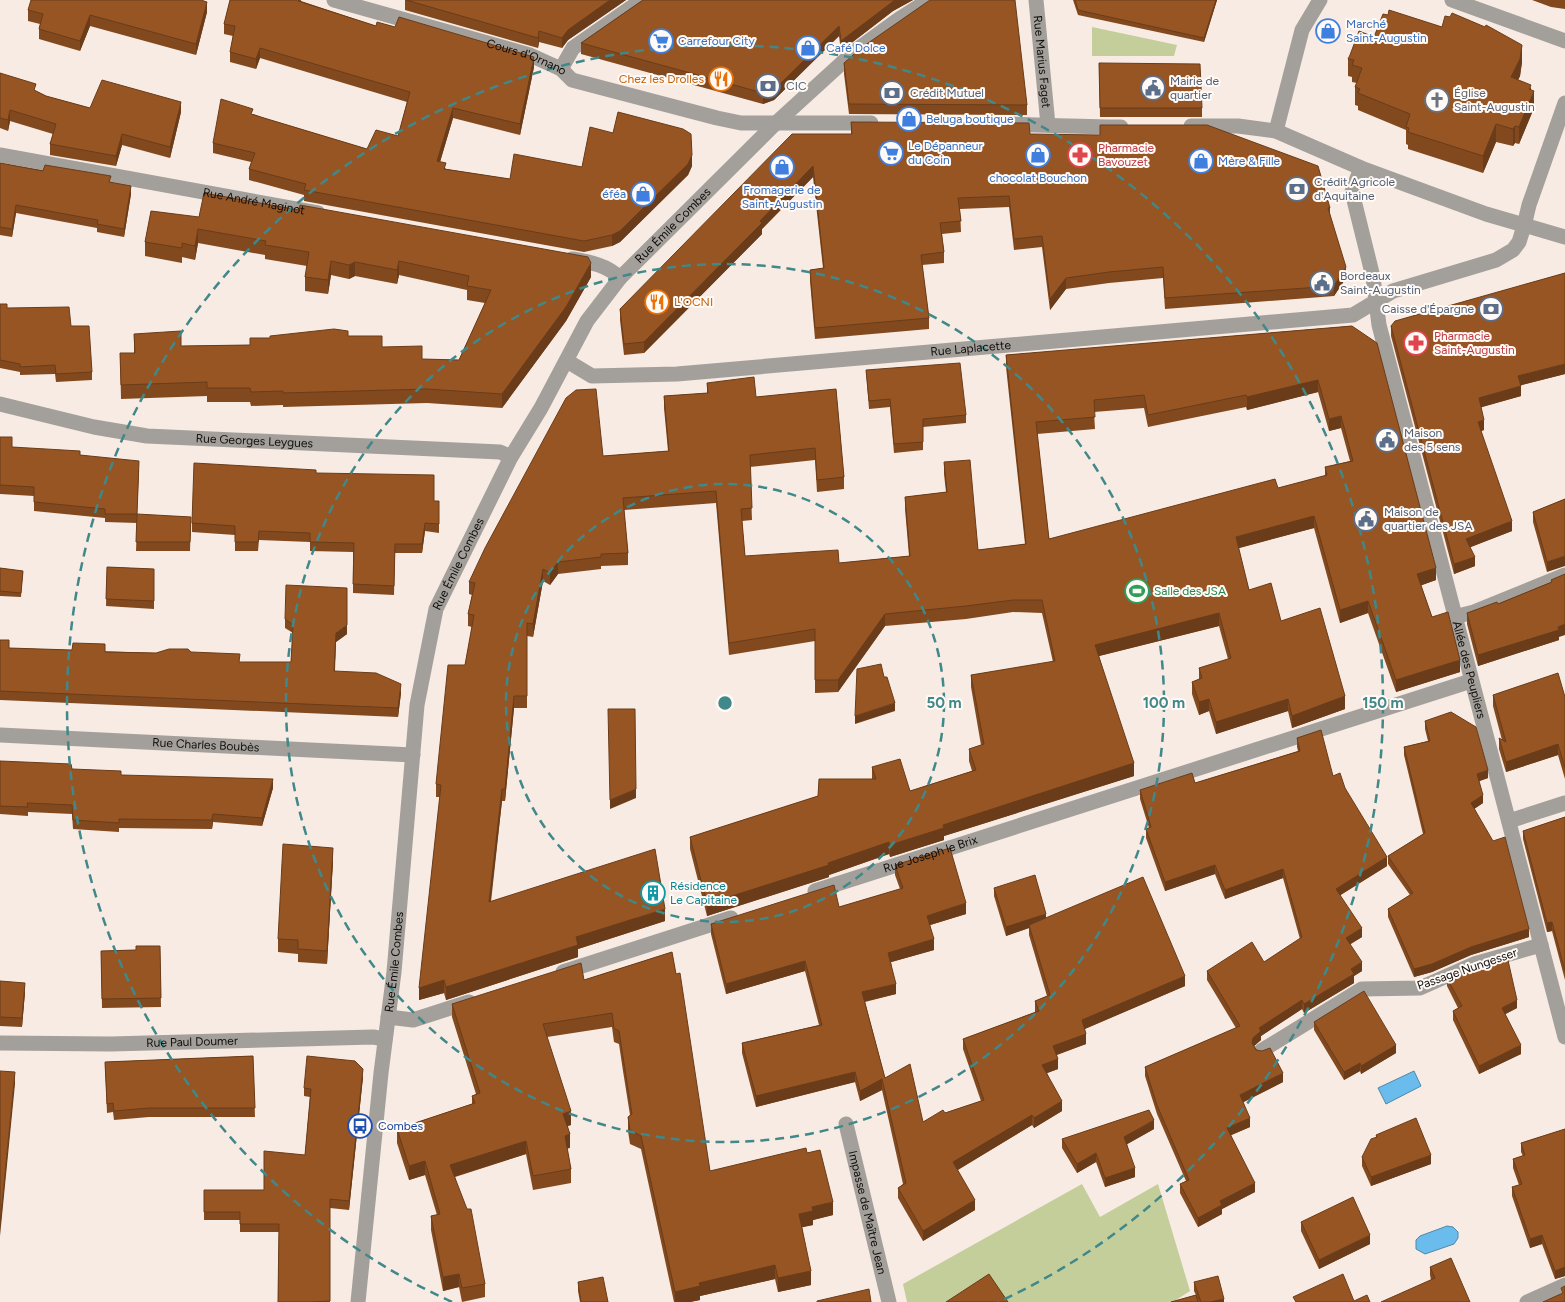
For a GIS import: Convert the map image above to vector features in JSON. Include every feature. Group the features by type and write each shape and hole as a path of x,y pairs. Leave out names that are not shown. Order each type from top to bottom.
{"street":[{"name":"Cours d'Ornano","path":"334,0 530,55 561,69 572,80 716,118 741,123 884,124"},
{"path":"561,69 573,48 642,0"},
{"name":"Rue Émile Combes","path":"358,1302 388,1017 417,705 436,609 511,457 567,360 587,321 620,278 776,123 855,51 899,19 930,0"},
{"name":"Rue Marius Faget","path":"1036,0 1048,124"},
{"path":"1276,131 1302,30 1320,0"},
{"path":"1452,0 1565,41"},
{"name":"Rue Laplacette","path":"567,360 592,376 677,374 1353,315 1393,291 1496,260 1513,250 1519,242 1528,205 1565,103"},
{"path":"990,124 1048,124 1067,128 1134,127"},
{"path":"1172,127 1238,126 1276,131 1361,168 1524,226 1565,237"},
{"name":"Rue André Maginot","path":"0,155 331,215"},
{"name":"Allée des Peupliers","path":"1361,168 1352,192 1373,277 1374,302 1454,617 1565,1037"},
{"path":"555,256 594,263 612,270 620,278"},
{"name":"Rue Georges Leygues","path":"0,404 94,427 147,436 500,452 511,457"},
{"path":"1454,617 1474,612 1565,575"},
{"name":"Rue Joseph le Brix","path":"798,896 1471,681"},
{"name":"Rue Charles Boubès","path":"0,735 413,755"},
{"path":"1509,821 1565,803"},
{"path":"545,978 742,914"},
{"name":"Passage Nungesser","path":"1261,1051 1362,989 1420,988 1474,964 1541,945"},
{"path":"388,1017 413,1020 479,999"},
{"name":"Rue Paul Doumer","path":"0,1043 111,1044 373,1037 385,1039"},
{"name":"Impasse de Maître Jean","path":"846,1124 889,1302"},
{"path":"1527,1302 1565,1285"}],"green space":[{"path":"1092,27 1177,45 1174,56 1092,56"},
{"path":"1082,1184 1100,1217 1158,1184 1190,1291 1173,1302 907,1302 903,1284"}],"water":[{"path":"1414,1071 1421,1086 1386,1104 1378,1088"},
{"path":"1447,1226 1453,1227 1458,1232 1458,1238 1454,1244 1425,1254 1416,1249 1416,1240 1420,1236"}],"building":[{"path":"31,0 201,0 207,2 196,44 90,15 80,41 39,29 43,14 28,10"},
{"path":"230,0 299,0 376,26 377,22 395,27 399,17 534,57 520,124 453,108 437,161 446,163 444,169 510,179 514,154 582,167 590,127 613,133 618,112 683,129 691,134 692,155 688,164 620,231 612,235 584,241 304,190 306,184 249,169 255,153 213,143 221,99 253,109 251,114 367,149 376,130 398,136 410,92 260,48 256,59 230,52 235,26 224,24"},
{"path":"406,0 610,0 568,30 562,38 539,31 538,38"},
{"path":"643,0 895,0 841,41 839,26 774,90 763,93 581,43"},
{"path":"930,0 1015,0 1027,105 849,104 844,63 861,48"},
{"path":"1075,0 1216,0 1204,38 1078,10"},
{"name":"Église Saint-Augustin","path":"1389,10 1442,27 1445,16 1450,17 1452,13 1485,27 1486,25 1522,45 1520,59 1511,77 1531,85 1529,89 1534,91 1519,127 1515,126 1513,129 1496,124 1483,156 1408,132 1409,128 1406,127 1410,114 1358,93 1360,89 1355,87 1362,68 1352,65 1354,60 1348,59 1359,31 1374,37 1383,14 1388,15"},
{"path":"1099,63 1200,64 1202,108 1100,108"},
{"path":"0,73 36,84 34,90 46,96 90,108 102,80 181,102 170,147 122,134 116,156 50,144 56,124 10,110 8,120 0,118"},
{"path":"851,122 1029,123 1030,134 1100,135 1100,125 1207,125 1318,166 1330,208 1328,208 1346,267 1334,286 1165,298 1163,267 1109,272 1066,278 1050,299 1042,236 1014,239 1009,196 958,198 961,221 940,223 944,252 921,255 929,318 815,328 810,270 824,268 813,166 760,221 762,223 644,342 624,344 620,309 792,134 852,134"},
{"path":"0,163 43,171 45,165 111,176 109,182 131,186 124,229 97,224 98,220 16,205 12,229 0,227"},
{"path":"204,193 299,210 300,205 588,257 591,263 566,307 502,394 427,389 283,393 283,391 251,392 250,388 207,388 207,382 121,385 120,353 135,353 134,334 181,331 181,346 250,345 250,338 270,338 270,336 334,329 348,331 348,336 382,336 382,347 422,346 422,359 459,360 491,290 467,286 469,276 399,261 397,270 355,262 349,265 331,261 328,280 305,277 309,252 265,245 266,241 198,229 195,246 182,243 182,248 145,242 151,211 199,217"},
{"path":"1565,273 1565,364 1518,376 1521,386 1479,398 1484,420 1478,422 1512,521 1466,539 1475,557 1454,564 1391,326 1395,321"},
{"path":"0,304 7,304 7,308 69,307 71,326 89,326 92,372 56,374 55,365 20,367 20,364 0,360"},
{"path":"1352,326 1377,343 1436,568 1417,574 1432,617 1448,612 1460,660 1396,680 1368,601 1340,610 1314,516 1236,537 1249,590 1271,583 1281,621 1320,608 1345,696 1292,716 1288,699 1216,722 1209,699 1199,702 1192,682 1202,678 1199,668 1231,658 1219,613 1095,645 1134,763 943,825 944,828 890,845 889,842 828,863 829,865 707,904 690,837 818,796 819,779 876,779 872,767 900,759 910,791 976,770 969,749 984,744 971,675 1055,661 1042,600 1013,600 885,614 838,680 815,680 815,629 729,643 716,491 623,498 628,553 601,554 601,557 558,562 550,573 543,569 533,624 527,623 527,696 514,696 505,789 502,789 489,902 655,849 665,909 576,937 578,945 446,987 444,980 419,988 441,785 436,784 448,665 465,665 474,615 468,614 475,583 469,582 485,548 566,398 576,390 596,389 603,456 669,451 664,396 708,393 707,383 754,377 756,397 836,389 844,477 817,480 815,448 750,455 752,508 741,509 745,556 838,550 839,563 910,556 905,497 947,492 944,462 970,460 978,550 1026,544 1006,355","holes":["1318,380 1329,419 1341,416 1353,461 1325,467 1327,475 1278,488 1275,479 1049,539 1036,422 1095,417 1094,400 1144,395 1148,415 1246,395 1247,397"]},
{"path":"960,363 966,415 923,419 923,442 894,444 890,399 869,401 866,370"},
{"path":"0,437 12,437 12,447 80,451 80,455 139,461 137,514 105,514 105,509 34,502 34,487 0,485"},
{"path":"194,463 316,470 316,473 434,475 434,501 439,501 439,524 425,523 422,544 395,544 394,586 353,584 354,543 310,542 310,533 259,531 258,542 235,542 235,526 192,523"},
{"path":"1565,499 1565,556 1547,562 1533,512"},
{"path":"137,514 191,517 190,542 136,542"},
{"path":"107,567 154,569 154,601 106,599"},
{"path":"0,568 23,571 21,593 0,591"},
{"path":"1565,574 1565,624 1558,627 1559,630 1478,655 1467,613 1497,602 1498,604 1552,582 1551,580"},
{"path":"286,585 347,588 347,625 336,633 334,671 376,673 401,684 398,708 0,691 0,640 9,640 9,648 72,650 73,643 105,644 105,652 156,653 169,649 188,649 191,652 240,654 239,662 291,662 293,625 285,619"},
{"path":"881,664 884,677 887,677 895,703 855,716 857,669"},
{"path":"1558,673 1565,697 1565,768 1558,744 1506,762 1499,738 1506,742 1493,695"},
{"path":"608,709 635,709 636,789 610,800"},
{"path":"1451,712 1476,727 1488,770 1477,774 1483,795 1471,803 1493,841 1505,837 1529,929 1471,947 1432,964 1414,969 1388,909 1413,893 1388,856 1425,833 1404,747 1430,741 1425,721"},
{"path":"1321,730 1333,776 1340,773 1345,788 1387,857 1336,889 1362,928 1346,938 1362,962 1351,969 1354,974 1304,1004 1302,1000 1259,1028 1261,1031 1253,1038 1252,1043 1256,1050 1262,1051 1270,1048 1283,1073 1240,1095 1250,1118 1227,1128 1255,1183 1220,1201 1222,1205 1198,1218 1180,1184 1189,1180 1157,1105 1145,1067 1240,1026 1207,971 1252,942 1264,962 1302,937 1283,869 1225,890 1215,865 1165,882 1146,829 1151,827 1140,790 1192,773 1195,783 1300,751 1297,738"},
{"path":"0,761 71,764 72,769 121,771 121,775 273,779 262,818 213,814 212,820 119,819 119,823 73,820 72,805 27,803 28,807 0,806"},
{"path":"1565,817 1565,971 1552,922 1547,923 1523,831"},
{"path":"283,844 333,848 327,951 298,949 298,940 278,939"},
{"path":"950,848 966,903 927,916 934,939 888,953 896,984 862,992 885,1078 910,1064 923,1122 943,1110 945,1113 984,1100 963,1039 1039,1011 1035,1001 1050,995 1029,925 1143,877 1185,976 1082,1020 1086,1034 1053,1046 1058,1059 1042,1065 1062,1101 1034,1118 1032,1115 953,1162 975,1200 923,1231 898,1188 906,1183 882,1079 860,1091 855,1072 756,1096 742,1043 822,1025 805,961 726,984 711,924 834,885 839,907 903,888 895,865"},
{"path":"1035,875 1046,914 1006,927 994,888"},
{"path":"136,946 160,946 161,998 102,999 101,951 136,950"},
{"path":"672,952 676,974 680,973 710,1171 806,1148 807,1153 820,1150 833,1202 812,1207 813,1211 799,1214 811,1271 778,1278 775,1265 699,1283 700,1286 675,1292 641,1136 630,1130 628,1117 632,1114 619,1031 614,1028 612,1013 543,1024 571,1111 563,1114 570,1134 565,1136 571,1169 533,1176 526,1141 450,1165 467,1209 471,1209 485,1284 462,1288 459,1274 443,1277 431,1216 440,1214 425,1161 409,1166 397,1129 475,1103 472,1096 480,1093 452,1004 581,963 584,980"},
{"path":"1507,956 1517,1000 1502,1008 1521,1045 1479,1066 1453,1011 1462,1006 1447,978 1477,964"},
{"path":"0,981 25,983 22,1018 0,1017"},
{"path":"1364,991 1396,1045 1361,1066 1360,1063 1344,1072 1314,1022"},
{"path":"253,1056 255,1108 149,1108 114,1111 113,1103 107,1104 105,1062"},
{"path":"307,1056 355,1061 363,1069 349,1201 330,1199 330,1301 278,1302 279,1224 240,1224 240,1212 204,1212 204,1190 264,1190 264,1151 305,1155 311,1089 304,1088"},
{"path":"0,1071 15,1072 0,1225"},
{"path":"1149,1110 1154,1120 1124,1137 1135,1168 1105,1178 1096,1153 1077,1164 1062,1139"},
{"path":"1416,1118 1431,1155 1371,1177 1362,1157 1371,1139 1377,1137 1376,1135"},
{"path":"1565,1129 1565,1267 1555,1271 1542,1235 1530,1239 1512,1187 1522,1184 1513,1159 1525,1155 1521,1143"},
{"path":"1353,1197 1370,1235 1319,1260 1301,1222"},
{"path":"1451,1258 1470,1302 1381,1302 1435,1278 1430,1267"},
{"path":"989,1274 1008,1302 946,1302"},
{"path":"1343,1274 1354,1301 1367,1295 1370,1302 1296,1302 1293,1297"},
{"path":"1218,1276 1224,1299 1201,1302 1194,1282"},
{"path":"603,1277 608,1302 581,1302 578,1282"},
{"path":"1565,1286 1565,1302 1543,1302 1563,1293 1561,1288"},
{"path":"869,1289 871,1302 817,1302 817,1301"},
{"path":"1196,1295 1198,1302 1171,1302"}],"place":[{"name":"Marché Saint-Augustin","path":"1328,31"},
{"name":"Carrefour City","path":"661,41"},
{"name":"Café Dolce","path":"808,48"},
{"name":"Chez les Drolles","path":"721,79"},
{"name":"CIC","path":"768,86"},
{"name":"Mairie de quartier","path":"1153,88"},
{"name":"Crédit Mutuel","path":"892,93"},
{"name":"Église Saint-Augustin","path":"1437,100"},
{"name":"Beluga boutique","path":"909,119"},
{"name":"Le Dépanneur du Coin","path":"891,153"},
{"name":"chocolat Bouchon","path":"1038,155"},
{"name":"Pharmacie Bavouzet","path":"1080,155"},
{"name":"Mère & Fille","path":"1201,161"},
{"name":"Fromagerie de Saint-Augustin","path":"782,167"},
{"name":"Crédit Agricole d'Aquitaine","path":"1297,189"},
{"name":"éféa","path":"643,194"},
{"name":"Bordeaux Saint-Augustin","path":"1322,283"},
{"name":"L'OCNI","path":"657,302"},
{"name":"Caisse d'Épargne","path":"1491,309"},
{"name":"Pharmacie Saint-Augustin","path":"1416,343"},
{"name":"Maison des 5 sens","path":"1387,440"},
{"name":"Maison de quartier des JSA","path":"1366,519"},
{"name":"Salle des JSA","path":"1137,591"},
{"name":"Résidence Le Capitaine","path":"653,893"},
{"name":"Combes","path":"360,1126"}]}
